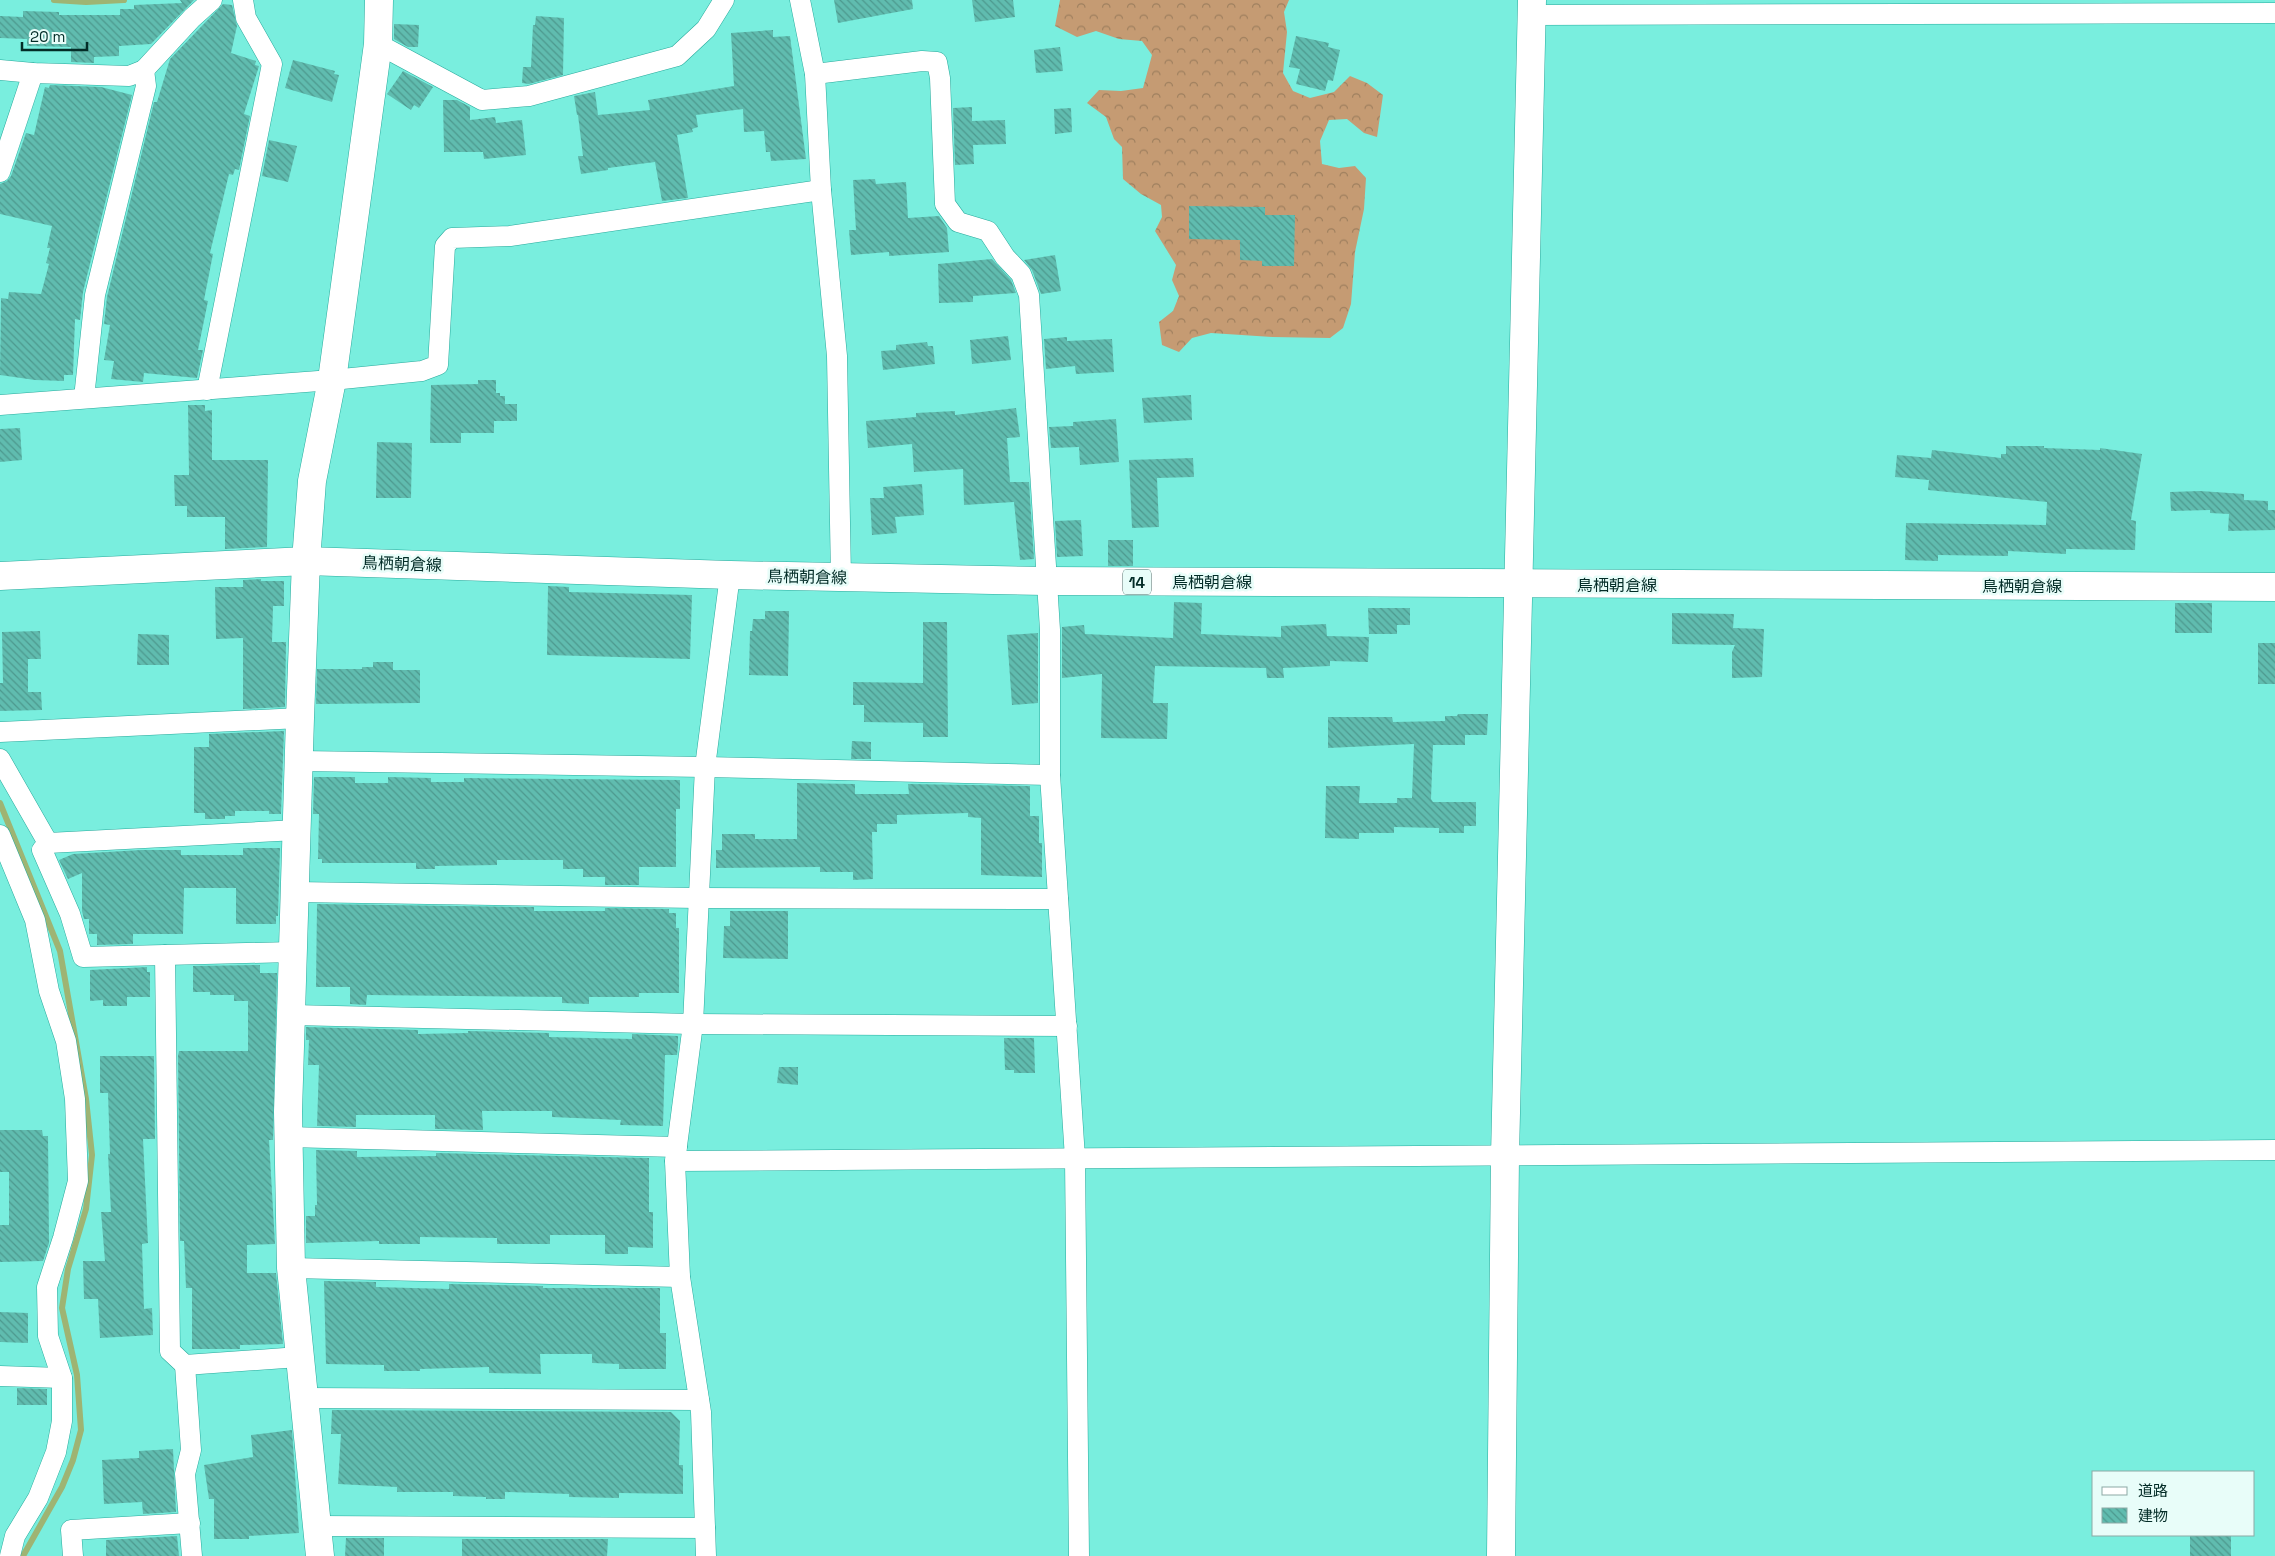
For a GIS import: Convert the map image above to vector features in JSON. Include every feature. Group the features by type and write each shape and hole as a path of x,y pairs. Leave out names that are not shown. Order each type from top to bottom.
{"street":[{"path":"0,70 129,76 144,70 192,18 212,0"},
{"path":"207,390 272,64 246,18 242,0"},
{"path":"320,1556 290,1268 288,1137 300,718 306,561 312,481 332,380 378,44 379,0"},
{"path":"378,44 482,100 528,96 676,56 706,29 724,0"},
{"path":"800,0 815,74 821,190 837,356 841,578"},
{"path":"1501,1556 1505,1156 1532,7 2275,13"},
{"path":"815,74 922,61 937,62 940,78 945,204 958,222 988,231 1005,257 1021,274 1030,294 1051,681 1050,775 1075,1158 1079,1556"},
{"path":"84,398 95,295 146,86 144,70"},
{"path":"0,172 33,73"},
{"path":"0,405 332,380 422,371 438,365 445,246 452,238 510,236 821,190"},
{"name":"鳥栖朝倉線","path":"0,576 306,561 841,578 1046,581 2275,587"},
{"path":"706,1556 699,1400 680,1277 676,1154 693,1024 705,767 730,575"},
{"path":"0,732 300,718"},
{"path":"0,759 48,843"},
{"path":"300,761 705,767 1050,775"},
{"path":"292,952 82,957 70,914 42,850 48,843 297,830"},
{"path":"0,835 34,920 49,991 66,1041 75,1099 78,1181 63,1238 47,1286 48,1336 62,1378 62,1421 56,1452 38,1498 15,1536 10,1556"},
{"path":"295,892 698,898 1058,899"},
{"path":"165,955 170,1350 186,1365 191,1450 185,1474 192,1556"},
{"path":"292,1015 693,1024 1067,1026"},
{"path":"288,1137 676,1154 1075,1158 2275,1150"},
{"path":"290,1268 680,1277"},
{"path":"186,1365 299,1357"},
{"path":"0,1376 62,1378"},
{"path":"303,1398 699,1400"},
{"path":"73,1556 71,1530 190,1523"},
{"path":"317,1526 705,1528"}],"green space":[{"path":"1060,0 1289,0 1284,12 1287,32 1283,73 1293,91 1310,98 1334,92 1350,76 1367,83 1383,95 1377,137 1364,133 1347,119 1329,120 1320,141 1322,164 1339,168 1355,166 1366,178 1364,209 1355,252 1351,304 1343,328 1330,338 1211,333 1192,338 1179,352 1162,345 1159,322 1173,311 1179,296 1172,280 1176,265 1155,231 1162,217 1161,205 1141,194 1123,179 1122,147 1114,139 1106,117 1087,103 1099,90 1121,91 1143,88 1152,55 1142,41 1119,39 1096,31 1077,37 1055,26"}],"building":[{"path":"180,0 194,0 151,44 119,46 119,56 94,57 94,63 71,62 71,47 27,46 27,39 0,38 0,16 23,17 23,11 59,12 59,15 120,15 120,9 134,9 134,5 182,3"},
{"path":"834,0 912,0 913,9 838,23"},
{"path":"972,0 1013,0 1015,17 975,22"},
{"path":"223,4 232,5 237,26 231,53 256,61 255,65 259,66 244,114 250,116 239,170 235,169 233,175 229,174 210,253 213,254 204,300 208,301 198,350 203,350 197,378 144,373 143,382 111,379 114,361 104,360 110,325 104,324 107,297 154,102 157,102 170,59"},
{"path":"536,16 564,18 563,75 529,84 522,83 523,67 531,67 533,25 535,25"},
{"path":"394,24 419,25 418,47 408,47 394,39"},
{"path":"773,30 773,37 790,36 806,159 771,161 770,152 766,152 764,131 744,132 743,109 696,115 698,127 692,129 693,132 677,135 688,198 662,201 655,162 608,168 608,170 581,174 578,156 583,156 574,96 595,92 598,115 650,110 648,100 734,86 731,33"},
{"path":"1296,36 1329,43 1328,47 1340,50 1333,81 1328,80 1325,91 1296,84 1300,69 1289,67"},
{"path":"1060,47 1063,71 1036,73 1034,50"},
{"path":"293,60 335,71 334,74 339,75 332,102 285,88"},
{"path":"403,71 433,87 419,108 414,105 411,110 387,94"},
{"path":"50,85 101,87 132,95 83,292 80,320 75,319 73,375 64,375 64,381 35,380 0,375 1,298 8,299 9,292 41,294 49,264 46,263 50,248 47,248 52,226 0,214 0,184 7,181 11,176 26,133 34,135 45,87 49,88"},
{"path":"443,100 457,100 470,107 470,120 495,117 496,123 522,120 526,155 484,159 483,152 444,152"},
{"path":"972,107 972,121 1005,120 1006,144 973,145 974,164 955,165 953,108"},
{"path":"1071,108 1072,132 1055,134 1054,109"},
{"path":"269,140 297,146 288,182 262,176"},
{"path":"875,179 876,184 906,182 908,218 939,216 947,228 949,252 889,256 889,252 851,255 849,230 856,230 853,180"},
{"path":"1189,206 1265,207 1265,215 1295,215 1294,266 1262,266 1262,261 1240,260 1240,240 1189,239"},
{"path":"1055,255 1061,291 1041,294 1032,270 1024,260"},
{"path":"992,259 1011,280 1016,293 973,296 973,302 939,303 938,264"},
{"path":"1008,336 1011,360 972,364 970,340"},
{"path":"1067,337 1067,341 1112,339 1114,372 1076,374 1075,366 1046,369 1044,339"},
{"path":"927,342 928,346 933,346 935,364 883,370 881,351 896,350 896,345"},
{"path":"478,380 496,380 496,393 500,393 500,396 505,396 505,404 517,404 517,421 494,421 494,433 461,433 461,443 430,443 431,385 478,384"},
{"path":"1191,395 1192,420 1144,423 1142,398"},
{"path":"188,405 205,405 205,411 212,410 212,460 268,460 267,547 225,549 225,517 187,517 187,506 175,506 174,475 189,475"},
{"path":"1016,408 1020,437 1007,438 1010,482 1029,482 1034,559 1020,560 1014,502 964,505 963,469 914,472 912,444 868,448 866,421 916,417 916,413 955,411 955,415"},
{"path":"1116,419 1119,462 1080,465 1079,447 1051,448 1049,427 1073,426 1073,422"},
{"path":"20,428 22,460 0,462 0,429"},
{"path":"377,442 412,443 411,498 376,498"},
{"path":"2006,446 2044,446 2044,448 2100,450 2100,448 2142,454 2131,520 2136,521 2135,550 2066,549 2066,554 2008,551 2008,556 1938,555 1938,561 1905,560 1906,523 2046,525 2047,502 1928,490 1929,480 1895,477 1897,455 1931,458 1932,450 2001,458 2001,454 2006,454"},
{"path":"1193,458 1194,477 1157,478 1159,527 1132,528 1129,460"},
{"path":"922,484 924,515 895,517 897,533 872,535 870,498 884,498 883,487"},
{"path":"2200,491 2244,494 2244,500 2268,501 2268,510 2275,510 2275,530 2228,531 2229,514 2210,513 2210,510 2171,511 2170,492"},
{"path":"1081,520 1083,556 1057,557 1055,521"},
{"path":"1108,540 1133,540 1133,566 1108,566"},
{"path":"261,579 261,581 284,581 284,606 273,606 272,642 286,642 285,707 243,709 243,638 216,639 215,587 243,587 243,580"},
{"path":"548,586 569,587 569,592 692,595 690,659 547,655"},
{"path":"1174,602 1202,603 1201,634 1281,637 1281,626 1326,624 1327,636 1369,637 1368,662 1330,661 1330,666 1283,668 1284,678 1267,678 1266,668 1155,666 1153,703 1168,703 1167,739 1101,738 1102,674 1062,678 1062,627 1084,625 1085,634 1173,638"},
{"path":"2175,603 2212,603 2212,633 2175,633"},
{"path":"1368,608 1410,608 1410,625 1397,625 1397,634 1369,634"},
{"path":"765,611 789,611 788,676 749,675 750,631 752,631 753,619 765,619"},
{"path":"1672,613 1734,614 1733,628 1764,629 1762,677 1732,678 1732,652 1735,645 1672,644"},
{"path":"923,622 947,622 948,737 923,737 923,723 864,722 864,705 853,705 853,682 923,683"},
{"path":"40,631 41,659 28,659 28,692 41,692 42,710 0,711 0,683 3,683 2,632"},
{"path":"1038,633 1038,703 1012,705 1007,635"},
{"path":"138,634 169,635 169,665 137,665"},
{"path":"2258,643 2275,643 2275,684 2258,684"},
{"path":"373,662 393,662 393,670 420,670 420,703 316,704 317,669 362,669 362,667 373,667"},
{"path":"1458,714 1488,714 1487,735 1465,735 1465,745 1433,745 1431,799 1433,802 1476,802 1476,826 1464,826 1464,833 1439,833 1439,828 1394,827 1394,833 1359,833 1359,839 1325,838 1326,786 1360,786 1359,803 1397,803 1397,798 1412,798 1414,744 1328,748 1328,717 1392,717 1393,722 1445,721 1445,716 1457,716"},
{"path":"284,731 281,814 269,814 269,811 235,811 235,816 225,816 225,819 205,819 205,813 194,813 194,747 209,747 209,734"},
{"path":"852,741 871,742 871,759 851,759"},
{"path":"314,777 355,777 355,783 388,783 388,777 431,778 431,782 464,782 464,778 680,780 680,809 676,809 676,867 639,867 639,885 605,885 605,877 583,877 583,869 563,869 563,860 497,860 497,865 435,866 435,869 416,869 416,863 322,863 322,859 318,859 319,814 313,814"},
{"path":"797,783 855,784 855,794 909,794 908,784 1030,786 1030,816 1039,816 1039,843 1042,843 1042,877 981,875 981,818 968,817 968,813 897,815 897,824 877,824 877,832 872,832 873,879 853,880 853,872 820,872 820,867 716,868 716,850 722,850 722,834 755,834 755,839 797,839"},
{"path":"243,848 280,848 278,916 276,916 276,924 236,924 236,888 184,888 183,934 133,934 133,944 97,945 97,934 89,934 89,919 84,919 82,911 82,873 68,879 59,860 73,854 141,850 181,850 181,855 243,855"},
{"path":"317,904 534,907 534,911 605,911 605,908 669,909 669,913 676,913 676,928 679,928 679,993 639,993 639,997 589,997 589,1004 562,1003 562,997 367,995 366,1005 350,1004 350,987 316,987"},
{"path":"730,911 788,911 788,959 723,958 724,926 730,926"},
{"path":"260,965 260,973 277,973 273,1140 269,1140 275,1244 247,1245 247,1273 276,1273 283,1344 240,1345 240,1349 192,1349 192,1288 186,1288 184,1241 180,1241 178,1056 179,1051 248,1051 248,1001 234,1001 234,995 210,995 210,992 193,992 193,966"},
{"path":"147,967 147,972 150,972 150,997 127,997 127,1006 103,1006 103,1000 90,1001 90,970"},
{"path":"306,1027 418,1030 418,1034 468,1033 468,1031 549,1033 549,1037 632,1039 632,1034 678,1036 678,1045 677,1055 665,1055 663,1126 620,1125 621,1120 552,1117 552,1111 482,1111 483,1130 435,1129 435,1115 356,1115 356,1127 317,1126 319,1065 308,1065 309,1040 306,1040"},
{"path":"1004,1038 1034,1038 1035,1073 1014,1073 1014,1070 1005,1070"},
{"path":"100,1056 154,1056 155,1139 143,1139 148,1243 142,1244 144,1309 152,1308 153,1335 100,1338 98,1299 84,1299 83,1261 105,1261 101,1212 111,1212 108,1154 110,1154 108,1093 100,1093"},
{"path":"779,1067 798,1067 798,1085 777,1083"},
{"path":"0,1130 42,1130 43,1136 48,1136 49,1243 43,1261 0,1262 0,1225 9,1225 9,1172 0,1172"},
{"path":"316,1150 357,1151 357,1157 436,1156 436,1153 649,1158 649,1212 653,1212 653,1248 628,1247 628,1254 605,1254 605,1235 550,1235 550,1244 497,1244 497,1238 420,1237 420,1244 379,1244 379,1241 306,1243 306,1216 315,1216 315,1205 317,1205"},
{"path":"324,1281 376,1282 376,1287 449,1289 449,1284 543,1286 543,1288 660,1288 660,1333 666,1333 666,1369 619,1369 619,1364 592,1363 592,1354 540,1354 541,1374 489,1373 489,1367 384,1371 384,1365 326,1364"},
{"path":"0,1312 28,1313 28,1343 0,1342"},
{"path":"17,1388 47,1389 47,1405 17,1405"},
{"path":"332,1410 671,1412 680,1421 679,1465 683,1465 683,1494 619,1493 619,1498 569,1497 569,1494 505,1492 505,1499 486,1499 486,1497 453,1496 453,1492 397,1492 397,1487 338,1484 341,1434 331,1434"},
{"path":"292,1430 299,1533 249,1536 249,1539 214,1539 214,1499 209,1499 204,1465 253,1457 251,1435"},
{"path":"173,1449 176,1512 143,1514 142,1502 104,1504 102,1460 139,1458 139,1451"},
{"path":"177,1536 179,1556 106,1556 106,1540"},
{"path":"2190,1536 2231,1536 2231,1556 2190,1556"},
{"path":"346,1538 384,1538 384,1556 345,1556"},
{"path":"462,1539 608,1539 607,1556 462,1556"}],"waterway":[{"path":"54,0 86,2 124,0"},
{"path":"0,803 60,951 86,1099 92,1155 86,1209 68,1269 62,1308 77,1375 81,1430 73,1460 62,1487 23,1556"}]}
